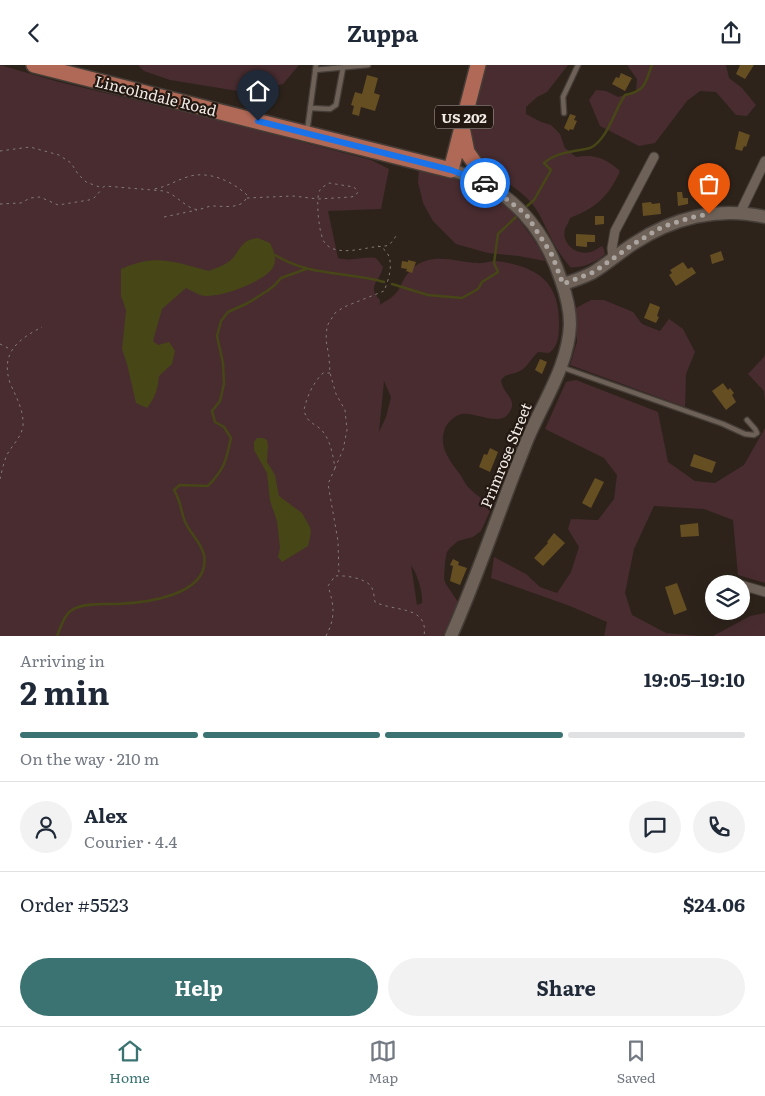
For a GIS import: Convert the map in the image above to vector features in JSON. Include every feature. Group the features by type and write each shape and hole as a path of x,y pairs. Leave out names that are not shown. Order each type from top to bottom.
{"main road":[{"name":"Lincolndale Road","path":"38,65 451,170"},
{"name":"US 202","path":"451,170 478,65"},
{"path":"464,117 464,141 468,152 490,185"},
{"name":"Primrose Street","path":"451,170 464,173 490,185 522,210 533,224 552,255 563,284 570,322 569,337 560,367 529,436 472,589 451,636"},
{"path":"563,284 594,272 647,235 678,221 709,214 740,213 765,217"}],"street":[{"path":"613,259 612,248 615,231 654,157"},
{"path":"740,213 765,161"},
{"path":"750,588 765,592"}],"lane":[{"path":"307,133 316,68 343,68 368,65"},
{"path":"564,113 563,97 578,65"},
{"path":"310,108 330,109 336,105 343,68"},
{"path":"560,367 723,424 744,434 754,435 757,433 756,429 747,420"}],"path":[{"path":"0,151 30,147 59,155 71,163 86,182 102,188"},
{"path":"0,204 21,203 30,198 40,197 58,205 94,198 105,186 124,189 163,188 188,177 201,174 211,175 237,186 247,195 246,198"},
{"path":"164,217 213,206 232,206 244,202 246,198 253,197 293,196 318,199 351,197 355,196 358,192 354,187 329,183 320,190 318,199 322,237 330,247 340,250 389,245 396,236"},
{"path":"154,189 170,193 197,210"},
{"path":"339,576 338,541 328,479 336,468 343,450 347,430 344,410 336,395 330,373 326,333 329,320 344,307 384,291 389,274 390,259 384,248 378,246"},
{"path":"0,479 8,453 18,440 22,428 20,403 8,375 7,361 10,349 24,337 42,327"},
{"path":"0,344 10,349"},
{"path":"330,373 323,373 318,379 309,394 304,410 308,420 323,431 336,468"},
{"path":"326,636 332,620 334,604 328,586 335,576 365,582 373,590 376,602 407,610 422,619 426,625 424,636"}],"shaded area":[{"path":"0,65 59,82 198,115 371,160 389,169 381,209 328,211 338,258 376,258 383,267 374,287 374,291 380,300 380,305 397,292 412,269 423,262 434,259 480,263 496,261 510,263 533,271 542,278 555,295 558,308 559,331 555,347 549,353 538,352 523,369 505,376 501,380 512,404 509,413 500,419 462,414 452,419 445,428 443,441 448,458 468,487 491,506 481,531 473,537 458,541 447,552 444,579 458,602 443,636 0,636","holes":["384,381 391,397 386,417 379,432","411,565 422,593 422,603 417,605"]},
{"path":"138,65 299,65 283,84 250,93 170,80 144,71"},
{"path":"486,65 568,65 547,92 537,97 526,107 526,114 551,125 560,134 565,148 576,157 589,156 600,158 620,171 616,180 601,200 587,210 570,218 565,229 565,239 571,248 586,253 602,246 605,254 598,260 584,266 570,267 555,246 533,205 486,166 478,156 473,144 472,118"},
{"path":"627,65 726,65 729,78 742,88 756,105 747,116 736,115 716,92 700,91 687,101 655,143 639,146 600,126 589,100 596,90 606,91 618,97 636,91 637,79"},
{"path":"419,170 449,177 476,187 501,202 533,238 545,261 488,253 456,244 433,221 423,203 418,182"},
{"path":"258,238 270,243 275,259 272,269 258,280 227,293 208,296 200,295 186,288 162,309 153,341 158,345 169,342 175,351 172,364 159,376 156,393 147,408 136,403 122,349 126,310 121,296 121,269 133,264 155,260 175,262 209,271 231,260 244,243"},
{"path":"591,300 604,300 633,312 642,324 660,331 669,319 683,329 695,352 686,374 685,407 570,365 577,342 576,308"},
{"path":"765,353 765,402 764,391 748,374 764,357"},
{"path":"576,380 658,412 668,462 695,481 715,483 744,465 765,428 765,583 750,579 750,575 738,575 733,520 704,509 654,506 634,549 625,593 632,615 666,633 700,636 604,636 607,622 570,606 491,578 494,557 526,574 540,587 557,593 571,572 579,547 568,529 571,519 598,520 614,499 617,475 604,458 545,429 566,382"},
{"path":"257,438 267,440 267,462 275,475 279,496 302,513 310,527 311,533 308,546 282,562 278,557 280,548 277,521 270,501 267,473 254,450 254,442"},
{"path":"765,613 765,636 713,636 743,620 750,620 750,616"}],"building":[{"path":"740,65 754,65 745,79 736,74"},
{"path":"621,73 632,78 625,91 612,84 616,77 619,78"},
{"path":"367,75 378,78 374,93 380,95 375,111 361,107 359,116 352,114 354,106 351,105 355,92 362,94"},
{"path":"570,114 576,116 574,120 577,121 573,130 570,129 569,131 564,128"},
{"path":"739,131 750,135 746,147 744,146 742,151 735,149"},
{"path":"703,188 720,190 719,201 701,198"},
{"path":"677,192 682,192 683,198 688,198 688,204 678,206"},
{"path":"651,202 652,204 660,203 661,214 643,216 642,203"},
{"path":"595,216 604,216 604,224 595,225"},
{"path":"576,234 595,235 595,242 587,242 587,247 576,246"},
{"path":"721,251 724,260 712,264 710,255"},
{"path":"408,260 416,262 412,273 406,271 407,269 401,268 402,261 408,262"},
{"path":"683,262 688,269 692,267 696,273 676,286 669,275 672,273 670,270"},
{"path":"650,303 660,307 656,323 644,318"},
{"path":"540,359 547,362 542,374 535,370"},
{"path":"723,383 728,390 730,388 734,393 732,395 736,402 726,410 712,391"},
{"path":"522,402 531,405 528,413 520,410"},
{"path":"490,448 498,452 490,472 479,467 484,454 487,455"},
{"path":"694,454 716,462 712,473 690,466"},
{"path":"595,478 604,482 591,508 582,503"},
{"path":"698,523 699,536 681,537 680,525"},
{"path":"554,533 565,543 543,566 534,558 548,543"},
{"path":"453,559 459,562 458,565 467,568 460,585 450,581 453,566 450,565"},
{"path":"677,583 687,610 674,615 665,587"}],"waterway":[{"path":"525,208 534,200 551,170 544,163 557,155 589,148 598,143 625,95 637,91 644,85 652,65"},
{"path":"392,284 428,295 462,298 478,289 482,282 498,272 494,263 498,234 518,215"},
{"path":"275,255 302,267 384,282"},
{"path":"57,636 67,615 76,608 88,605 143,602 158,599 173,595 197,580 203,569 204,555 200,545 186,524 174,490 180,485 208,486 218,474 228,453 231,438 224,427 215,422 212,411 220,401 224,384 223,363 217,336 221,321 228,312 248,303 267,291 281,278 306,269"}],"way so far":[{"path":"485,183 526,214 552,255 563,284 594,272 647,235 662,227 678,221 709,214"}],"route":[{"path":"258,121 464,173 485,183"}]}
